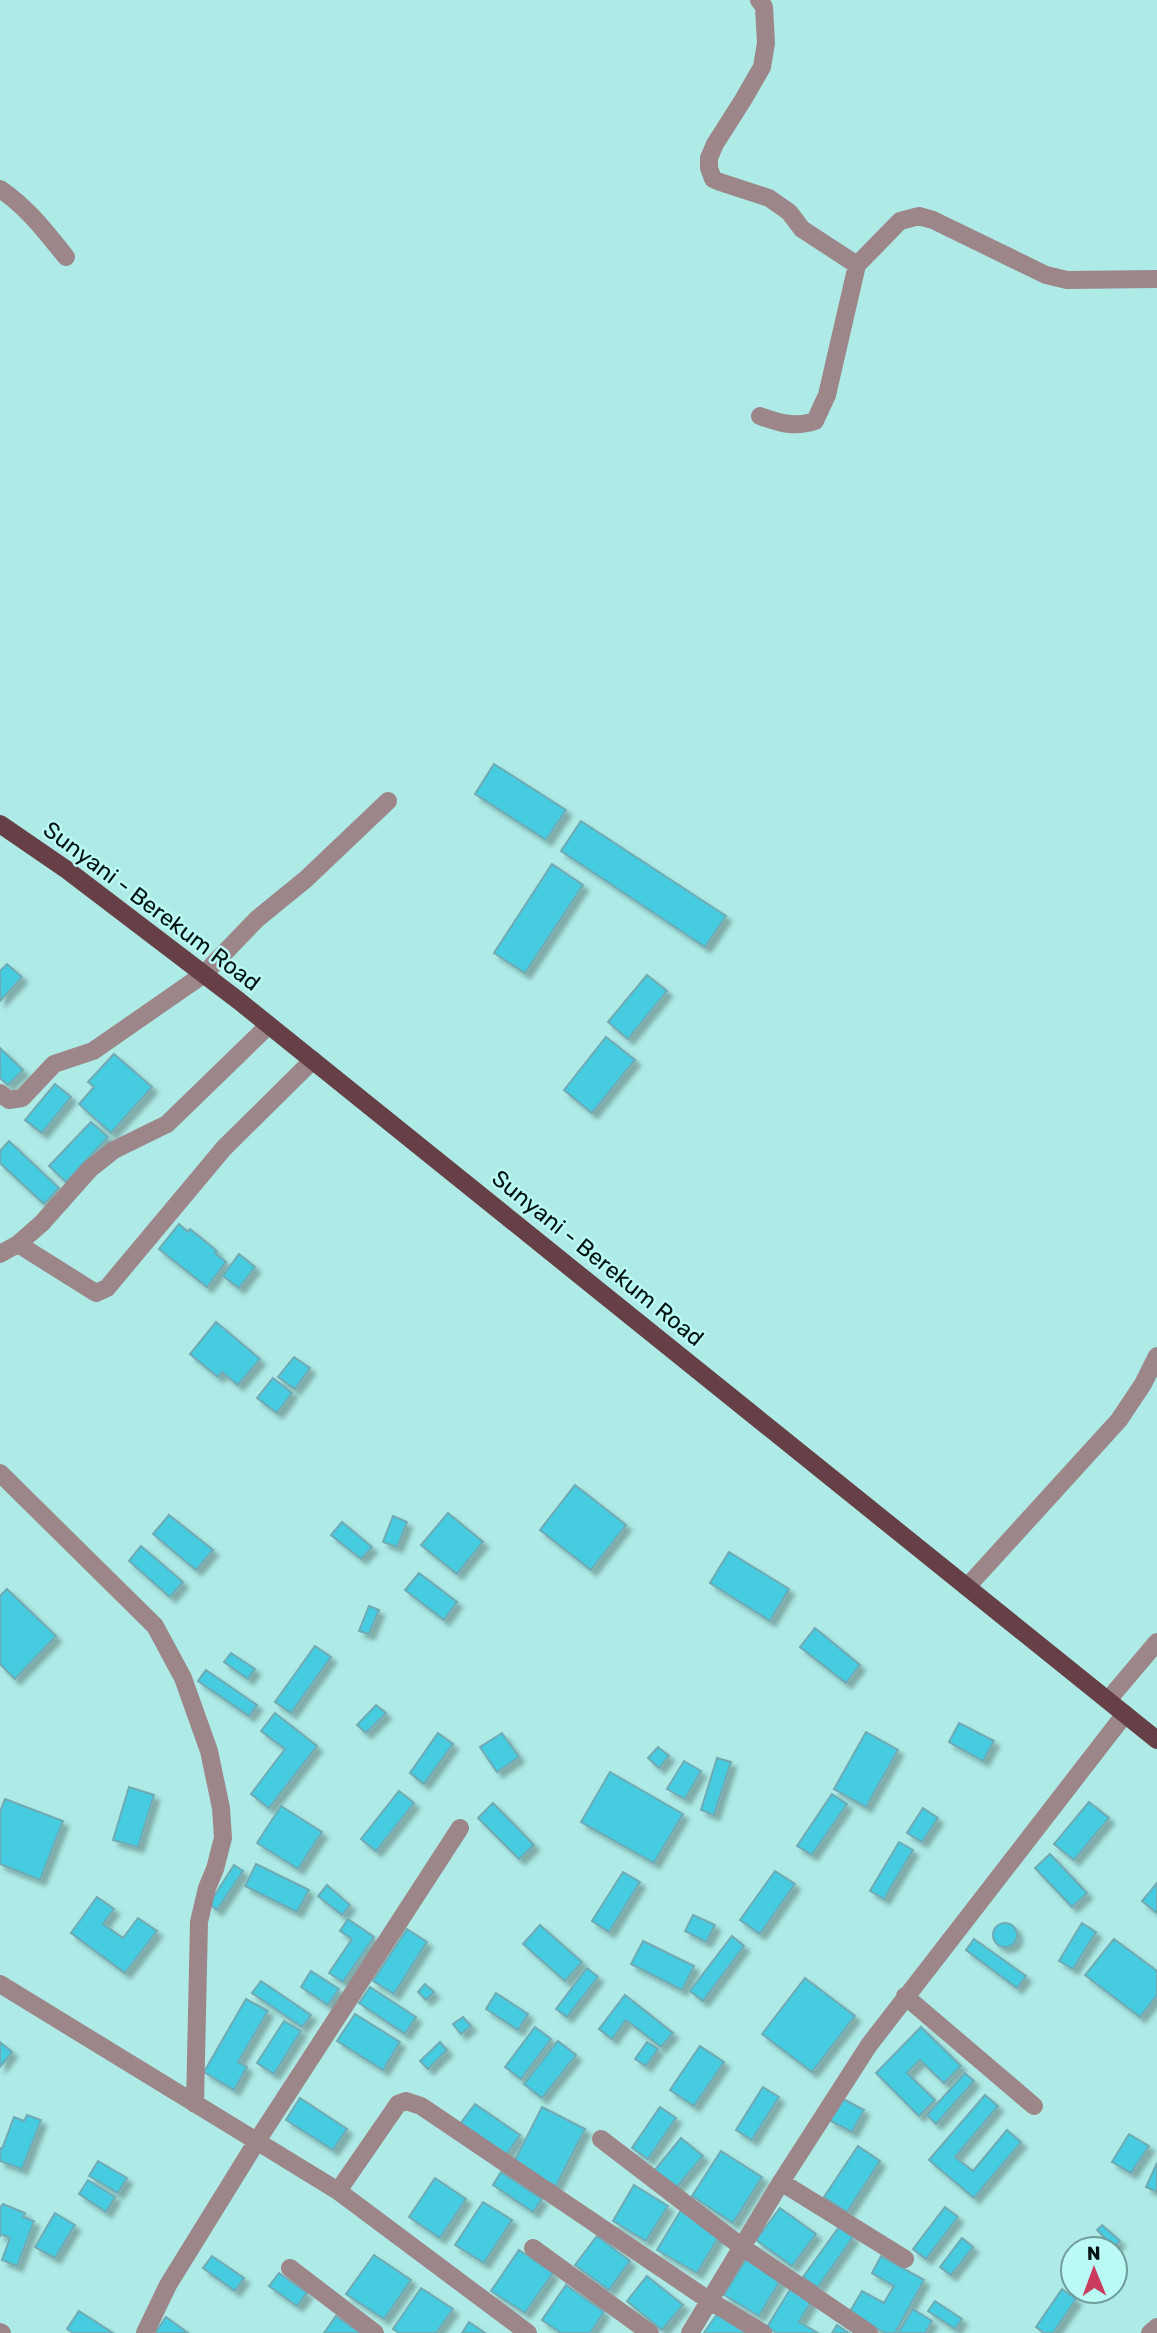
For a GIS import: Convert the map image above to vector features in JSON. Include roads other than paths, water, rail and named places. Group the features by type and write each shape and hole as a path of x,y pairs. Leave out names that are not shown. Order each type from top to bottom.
{"main road":[{"name":"Sunyani - Berekum Road","path":"0,824 67,870 269,1025 1157,1740"}],"street":[{"path":"759,0 764,7 766,43 762,67 715,144 709,158 709,168 713,178 720,182 769,198 789,212 802,229 857,265"},
{"path":"0,189 35,219 66,257"},
{"path":"760,416 788,425 801,426 815,421 827,395 857,265 900,221 919,216 933,220 1046,275 1067,280 1157,279"},
{"path":"0,1093 9,1100 22,1098 54,1064 93,1051 204,974 257,919 306,879 388,801"},
{"path":"0,1254 18,1244 42,1223 90,1169 114,1150 167,1124 269,1025"},
{"path":"18,1244 96,1293 107,1288 225,1148 313,1060"},
{"path":"967,1587 1119,1420 1143,1384 1157,1356"},
{"path":"0,1473 155,1626 183,1678 208,1751 221,1808 223,1838 207,1888 200,1922 195,2104"},
{"path":"1108,1700 1157,1642"},
{"path":"690,2333 781,2182 869,2045 1125,1714"},
{"path":"145,2333 167,2285 460,1828"},
{"path":"0,1984 338,2191 528,2333"},
{"path":"905,1996 1034,2106"},
{"path":"338,2191 398,2104 406,2101 421,2106 710,2301 763,2333"},
{"path":"601,2139 742,2247 869,2333"},
{"path":"781,2182 905,2259"},
{"path":"533,2248 650,2333"},
{"path":"290,2268 375,2333"},
{"path":"1150,2333 1157,2326"}]}
